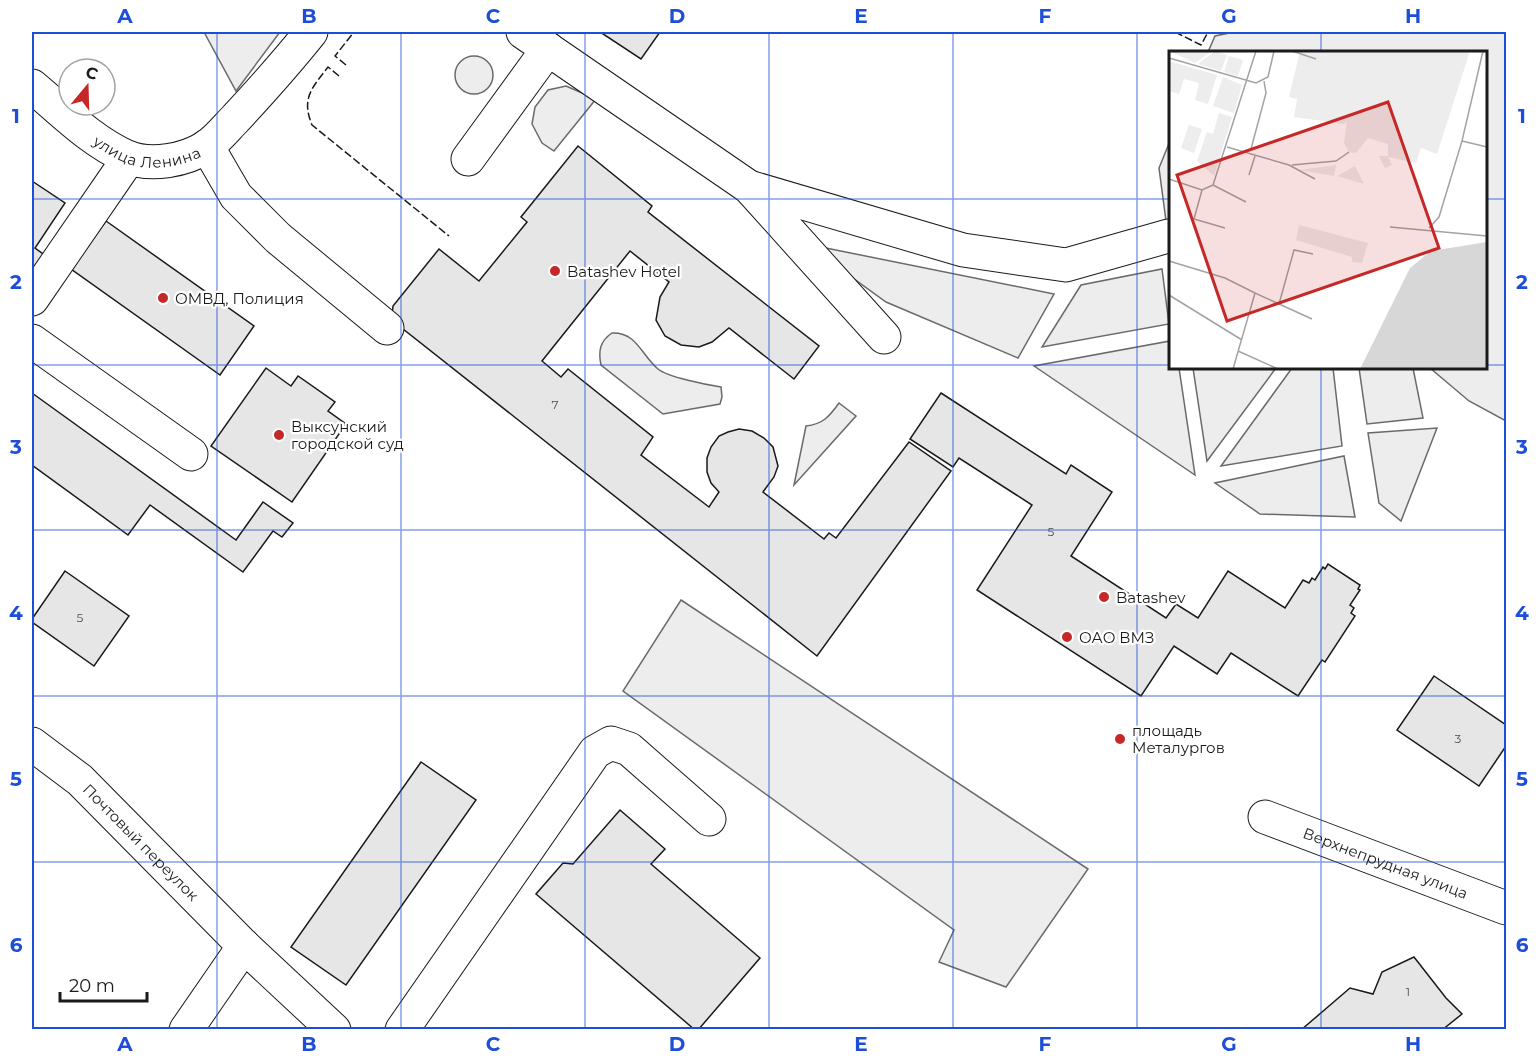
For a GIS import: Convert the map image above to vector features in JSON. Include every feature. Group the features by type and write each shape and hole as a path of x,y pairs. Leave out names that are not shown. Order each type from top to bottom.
{"street":[{"path":"310,32 273,78 207,146 236,196 278,238 387,328"},
{"path":"468,159 536,40 748,187 884,337"},
{"name":"улица Ленина","path":"32,86 95,139 129,158 152,161 184,158 207,146"},
{"path":"32,299 129,158"},
{"path":"748,187 963,250 1066,265 1168,236"},
{"path":"32,341 191,454"},
{"path":"402,1029 595,752 611,743 629,749 709,819"},
{"name":"Почтовый переулок","path":"32,744 80,780 244,946 334,1029"},
{"name":"Верхнепрудная улица","path":"1264,818 1506,908"},
{"path":"186,1029 244,946"}],"shaded area":[{"path":"204,32 280,32 236,91"},
{"path":"1234,32 1506,32 1506,421 1469,401 1431,369 1487,369 1487,51 1208,51 1215,36"},
{"path":"474,56 487,62 493,75 487,88 474,94 461,88 455,75 461,62"},
{"path":"566,86 596,99 554,151 542,143 532,124 535,107 548,90"},
{"path":"1169,143 1169,236 1168,236 1159,168"},
{"path":"806,244 1054,294 1018,358 886,302"},
{"path":"1162,269 1169,324 1042,347 1081,285"},
{"path":"612,333 627,336 633,340 652,363 663,372 721,387 720,404 663,414 601,365 601,347"},
{"path":"1169,341 1169,369 1179,369 1195,475 1034,366"},
{"path":"1193,369 1275,369 1207,461"},
{"path":"1291,369 1333,369 1342,446 1221,466"},
{"path":"1359,369 1413,369 1423,418 1367,424"},
{"path":"839,403 856,416 794,485 806,426 817,424 825,419"},
{"path":"1437,428 1401,521 1379,503 1368,433"},
{"path":"1344,456 1355,517 1260,514 1215,483"},
{"path":"681,600 1088,869 1006,987 939,962 954,930 623,691"}],"building":[{"path":"600,32 660,32 641,59"},
{"path":"578,146 652,206 648,212 819,346 794,379 729,328 712,342 699,347 681,345 665,336 656,320 660,297 669,282 630,251 542,361 561,377 568,369 653,437 641,455 709,507 719,492 711,483 707,472 707,458 711,447 719,436 728,432 739,429 752,431 773,447 778,466 774,477 763,492 824,539 829,533 836,538 909,442 951,471 817,656 398,325 392,315 393,306 439,249 479,281 527,222 521,217"},
{"path":"32,181 65,203 35,248 46,256 32,278"},
{"name":"ОМВД, Полиция","path":"106,221 254,326 220,375 71,269"},
{"name":"Выксунский городской суд","path":"266,368 291,386 298,376 335,402 328,411 346,424 292,502 211,446"},
{"path":"32,393 236,540 263,502 293,523 282,537 273,531 243,572 150,505 128,535 32,465"},
{"path":"941,393 1066,474 1071,465 1112,492 1071,556 1166,618 1176,604 1198,618 1228,571 1285,608 1303,580 1309,583 1312,578 1315,580 1323,567 1325,569 1328,564 1360,585 1358,589 1360,590 1350,605 1354,608 1351,613 1355,616 1325,662 1322,660 1298,696 1231,653 1217,674 1174,646 1141,696 977,590 1032,505 959,458 953,467 910,439"},
{"path":"65,571 129,616 94,666 32,622"},
{"path":"1434,676 1506,725 1506,746 1479,786 1397,730"},
{"path":"421,762 476,800 346,985 291,947"},
{"path":"620,810 665,849 651,864 760,958 698,1030 695,1030 536,894 563,863 573,864"},
{"path":"1414,957 1446,998 1462,1014 1442,1030 1301,1030 1350,988 1373,994 1382,972"}],"fence":[{"path":"346,65 335,56 354,32"},
{"path":"1175,32 1201,45 1208,32"},
{"path":"339,76 328,67 313,87 308,100 312,125 449,236"}],"place":[{"name":"Batashev Hotel","path":"555,271"},
{"name":"ОМВД, Полиция","path":"163,298"},
{"name":"Выксунский городской суд","path":"279,435"},
{"name":"Batashev","path":"1104,597"},
{"name":"ОАО ВМЗ","path":"1067,637"},
{"name":"площадь Металургов","path":"1120,739"}]}
